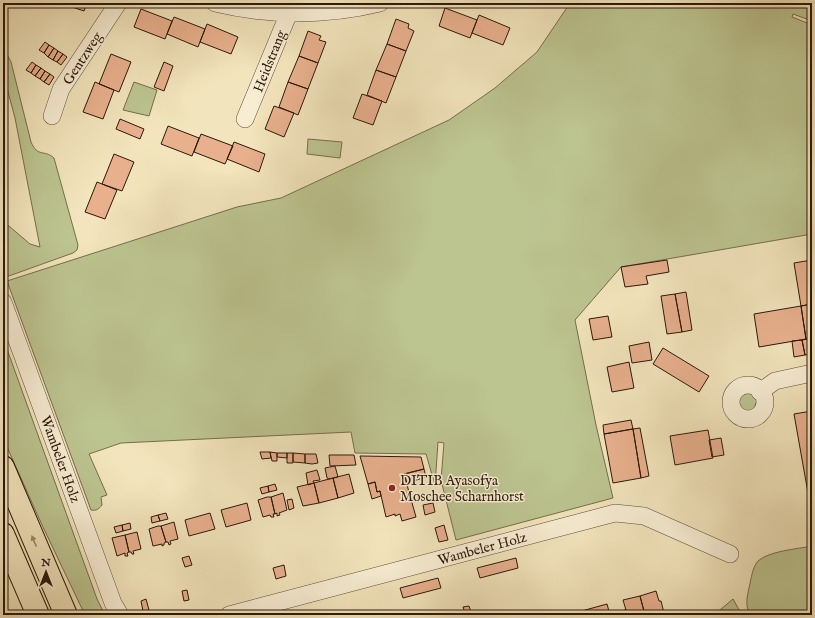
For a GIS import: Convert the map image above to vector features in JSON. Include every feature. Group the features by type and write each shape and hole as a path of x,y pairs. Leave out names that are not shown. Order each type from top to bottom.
{"highway":[{"path":"3,467 66,615"},
{"path":"3,534 38,615"}],"street":[{"name":"Gentzweg","path":"52,116 61,89 118,3"},
{"path":"215,3 249,9 291,8 335,11 380,3"},
{"name":"Heidstrang","path":"245,119 291,8"},
{"name":"Wambeler Holz","path":"3,302 113,603 120,615"},
{"path":"760,392 775,380 812,373"},
{"name":"Wambeler Holz","path":"229,615 615,513 644,516 730,554"}],"green space":[{"path":"570,3 812,3 812,21 793,14 792,17 812,25 812,234 621,267 575,320 596,425 613,498 456,540 441,480 444,443 438,442 435,485 426,454 355,453 351,432 121,443 89,454 107,495 101,497 102,505 100,508 91,510 7,281 237,207 281,198 449,120 495,88 537,52"},
{"path":"3,47 11,62 31,142 36,150 54,158 78,245 77,250 73,253 6,277 3,272 3,221 30,244 40,247 15,118 3,73"},
{"path":"134,82 157,90 149,116 123,110"},
{"path":"308,139 342,142 340,158 307,154"},
{"path":"3,338 97,599 105,615 85,615 3,438"},
{"path":"754,391 757,400 754,409 748,413 741,411 736,403 739,396"},
{"path":"812,546 812,615 750,615 747,608 747,598 753,571 758,561 776,553"},
{"path":"733,599 742,615 714,615"}],"building":[{"path":"60,3 87,3 84,11"},
{"path":"445,8 477,20 470,38 439,26"},
{"path":"141,9 172,21 165,39 134,27"},
{"path":"479,15 510,28 503,45 472,33"},
{"path":"174,17 205,29 198,47 167,34"},
{"path":"396,19 409,24 408,28 414,31 406,51 387,44"},
{"path":"207,24 238,37 231,54 200,42"},
{"path":"308,31 321,36 319,40 326,42 318,63 299,56"},
{"path":"45,42 49,45 44,53 39,50"},
{"path":"387,44 406,51 396,77 376,70"},
{"path":"49,45 54,48 48,57 44,53"},
{"path":"54,48 58,51 53,60 48,57"},
{"path":"58,51 63,54 57,62 53,60"},
{"path":"63,54 67,57 61,65 57,62"},
{"path":"111,54 131,62 119,92 99,84"},
{"path":"299,56 318,63 308,89 288,82"},
{"path":"32,62 36,65 31,73 26,70"},
{"path":"164,62 173,66 164,91 154,87"},
{"path":"36,65 41,68 35,76 31,73"},
{"path":"41,68 45,71 40,79 35,76"},
{"path":"376,70 396,77 386,103 367,95"},
{"path":"45,71 50,74 44,82 40,79"},
{"path":"50,74 54,77 49,85 44,82"},
{"path":"95,82 114,90 103,119 83,112"},
{"path":"288,82 308,89 298,115 279,107"},
{"path":"362,94 382,101 373,125 353,118"},
{"path":"274,106 294,113 284,137 265,129"},
{"path":"120,119 144,129 140,139 116,129"},
{"path":"168,126 199,138 192,156 161,144"},
{"path":"201,134 233,146 225,164 194,152"},
{"path":"234,142 265,154 259,172 227,159"},
{"path":"114,154 134,162 122,191 102,184"},
{"path":"97,182 117,190 105,219 85,212"},
{"path":"667,260 669,272 646,276 648,284 625,287 621,267"},
{"path":"812,260 812,304 801,306 794,263"},
{"path":"686,292 692,330 682,332 675,294"},
{"path":"675,294 682,332 667,334 661,296"},
{"path":"812,304 812,338 806,339 801,306"},
{"path":"801,306 806,339 759,347 754,314"},
{"path":"608,316 612,337 593,340 589,319"},
{"path":"812,338 812,354 805,355 802,340"},
{"path":"802,340 805,355 794,357 792,341"},
{"path":"649,342 652,360 632,363 629,346"},
{"path":"663,348 709,376 699,392 653,364"},
{"path":"629,362 634,388 612,392 607,367"},
{"path":"812,411 812,493 808,493 794,414"},
{"path":"631,420 633,429 604,434 603,425"},
{"path":"640,428 649,476 641,478 633,429"},
{"path":"633,429 641,478 613,483 604,434"},
{"path":"708,430 713,458 675,465 670,436"},
{"path":"721,438 724,455 712,457 709,440"},
{"path":"260,452 270,452 271,458 262,459"},
{"path":"270,452 277,453 277,461 272,461"},
{"path":"277,453 287,453 287,458 277,457"},
{"path":"287,453 293,453 293,463 287,463"},
{"path":"293,453 305,454 305,463 293,462"},
{"path":"305,454 316,454 318,463 305,463"},
{"path":"329,455 354,455 356,465 330,466"},
{"name":"DITIB Ayasofya Moschee Scharnhorst","path":"360,456 421,457 424,469 404,474 416,517 402,521 400,514 386,517 380,491 377,492 375,482 368,484"},
{"path":"335,466 338,477 327,478 325,468"},
{"path":"424,469 426,477 407,483 404,474"},
{"path":"317,470 320,480 313,481 314,483 308,485 306,473"},
{"path":"349,474 354,493 338,498 333,478"},
{"path":"333,478 338,498 319,503 314,483"},
{"path":"375,482 377,492 380,491 381,496 372,499 368,484"},
{"path":"314,483 319,503 303,506 297,487"},
{"path":"275,484 277,490 269,492 268,486"},
{"path":"268,486 269,492 262,494 260,488"},
{"path":"283,493 287,510 279,513 280,515 277,516 277,513 275,514 271,497"},
{"path":"271,497 275,514 273,514 274,517 271,517 270,515 263,517 258,500"},
{"path":"292,499 294,508 289,510 287,500"},
{"path":"247,503 251,520 226,527 221,510"},
{"path":"433,503 435,512 425,515 423,505"},
{"path":"166,513 168,519 160,521 158,515"},
{"path":"210,513 215,529 189,536 185,520"},
{"path":"158,515 160,521 152,523 151,517"},
{"path":"174,522 178,539 170,541 171,544 169,545 168,542 166,542 161,526"},
{"path":"130,523 131,529 123,531 122,525"},
{"path":"122,525 123,531 116,533 114,527"},
{"path":"444,525 448,540 439,542 435,528"},
{"path":"161,526 166,542 162,546 162,544 153,546 149,529"},
{"path":"137,532 141,549 133,551 134,554 132,554 129,552 125,535"},
{"path":"125,535 129,552 127,553 128,556 125,556 125,553 117,556 112,538"},
{"path":"189,556 192,565 185,567 182,558"},
{"path":"516,558 518,568 480,578 477,568"},
{"path":"284,565 286,576 276,579 273,568"},
{"path":"438,578 441,588 403,598 400,588"},
{"path":"187,590 189,600 184,601 182,591"},
{"path":"656,591 659,601 661,601 664,613 657,615 645,615 640,596"},
{"path":"640,596 645,615 625,615 624,610 626,610 623,600"},
{"path":"146,599 149,610 143,611 141,601"},
{"path":"607,604 610,615 579,615 578,612"},
{"path":"469,606 472,615 466,615 463,607"}],"place":[{"name":"DITIB Ayasofya Moschee Scharnhorst","path":"392,488"}]}
